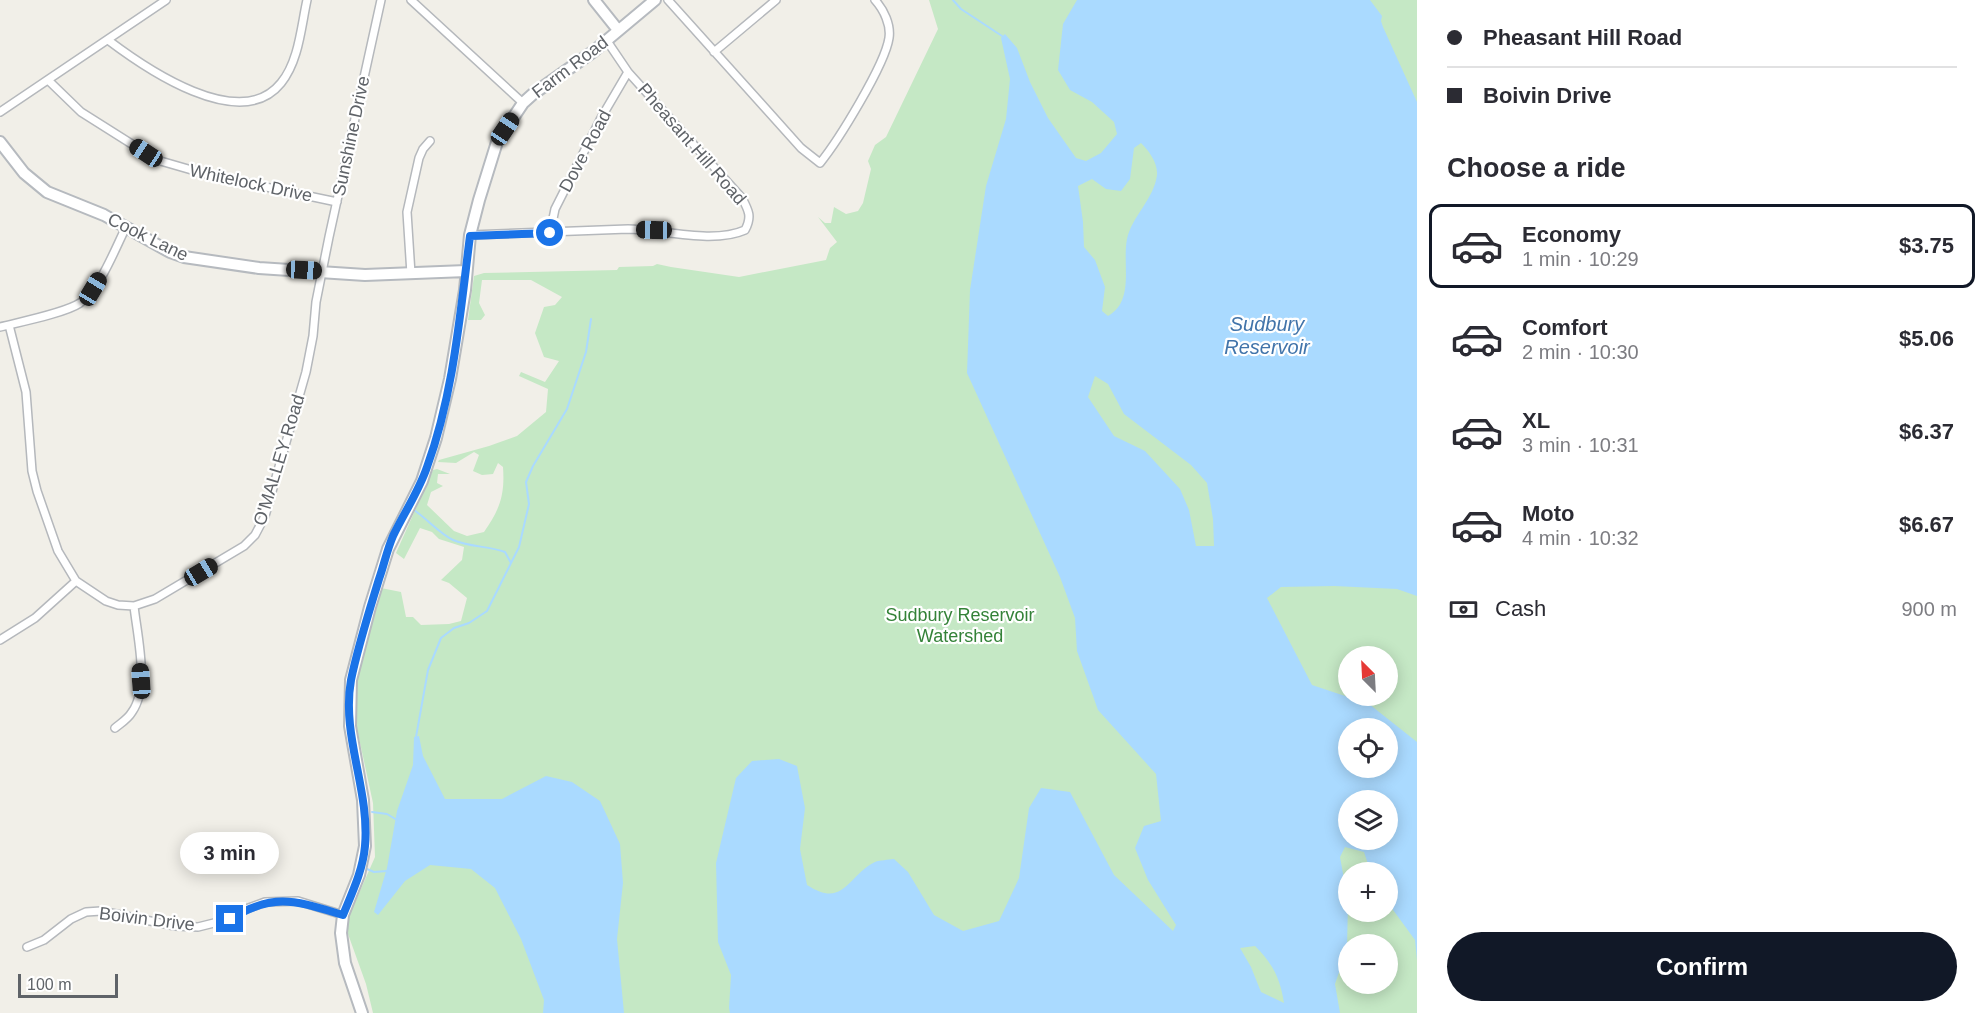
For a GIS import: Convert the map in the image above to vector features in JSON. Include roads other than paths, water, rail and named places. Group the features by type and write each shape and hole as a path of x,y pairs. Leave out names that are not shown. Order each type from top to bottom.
{"street":[{"path":"108,40 138,62 169,80 200,93 243,102 270,93 281,84 295,54 308,0"},
{"name":"Sunshine Drive","path":"322,272 381,0"},
{"path":"411,0 523,103"},
{"path":"594,0 618,30"},
{"name":"Farm Road","path":"362,1013 345,963 341,933 343,915 359,875 365,846 363,800 350,726 351,680 388,549 422,481 436,438 450,379 465,290 470,236 479,200 497,142 523,103 607,41 655,0"},
{"path":"668,0 801,148 820,163 885,55 889,36 886,19 875,0"},
{"path":"714,52 776,0"},
{"path":"0,112 166,1"},
{"name":"Pheasant Hill Road","path":"470,236 654,230 721,237 745,230 750,220 750,211 742,198 628,72 607,41"},
{"name":"Dove Road","path":"550,233 555,209 601,118 628,72"},
{"name":"Whitelock Drive","path":"49,81 81,112 157,160 209,175 337,202"},
{"path":"411,274 406,226 408,205 420,155 430,141"},
{"name":"Cook Lane","path":"0,142 14,162 35,184 61,199 104,215 170,252 191,259 267,268 365,275 466,271"},
{"path":"0,327 71,307 85,299 104,270 126,227"},
{"name":"O'MALLEY Road","path":"134,606 154,599 244,546 259,529 268,506 306,372 322,272"},
{"path":"9,325 28,400 32,471 58,551 76,581 106,601 118,605 134,606 139,646 140,690 133,711 115,728"},
{"path":"0,640 35,618 76,581"},
{"name":"Boivin Drive","path":"27,947 44,940 71,919 86,912 101,912 176,926 198,927 230,919 246,909 265,902 298,902 343,915"}],"water":[{"name":"Sudbury Reservoir","path":"1077,0 1370,0 1382,16 1383,27 1417,102 1417,596 1397,589 1334,586 1281,587 1267,598 1312,685 1338,694 1338,706 1372,706 1387,718 1338,718 1338,778 1398,778 1398,727 1417,742 1417,960 1415,940 1398,917 1398,862 1367,862 1364,852 1356,850 1398,850 1398,790 1338,790 1338,850 1344,850 1340,857 1341,862 1338,862 1338,922 1348,922 1347,934 1338,934 1338,975 1335,984 1340,1013 730,1013 731,975 718,942 716,863 736,778 752,761 779,759 797,766 805,808 800,849 807,885 819,891 829,894 837,892 875,862 894,859 908,872 934,915 963,931 999,921 1019,878 1029,808 1041,788 1070,792 1114,875 1173,931 1176,925 1148,880 1135,848 1144,826 1161,821 1156,774 1098,710 1077,651 1075,618 1060,577 967,373 970,290 986,186 1006,119 1010,79 1001,38 1005,34 1017,48 1030,82 1048,118 1076,158 1086,161 1101,153 1117,134 1114,122 1092,102 1070,90 1058,70 1063,24","holes":["1141,143 1154,162 1157,175 1152,192 1133,223 1127,239 1126,281 1122,301 1108,316 1102,311 1105,287 1095,260 1084,247 1078,186 1092,179 1106,189 1121,191 1130,179 1134,148","1095,376 1108,384 1124,414 1191,465 1207,483 1213,519 1214,546 1196,546 1189,510 1180,489 1145,451 1114,436 1088,397","1255,946 1267,959 1278,979 1284,1003 1261,992 1240,948"]},
{"path":"419,736 423,756 445,799 502,799 546,776 572,782 600,801 620,844 623,883 617,939 624,1013 543,1013 544,1000 521,939 495,888 471,869 430,865 405,881 378,915 374,912 387,868 397,811 413,765 414,737"}],"waterway":[{"path":"953,0 961,9 1002,36"},
{"path":"416,737 428,670 441,638 454,628 469,623 487,611 519,547 529,504 526,482 567,409 586,352 591,319"},
{"path":"414,510 453,540 505,552 511,563"},
{"path":"372,812 387,814 397,820"},
{"path":"367,869 374,872 387,871"}],"park label":[{"name":"Sudbury Reservoir Watershed","path":"960,625"}]}
